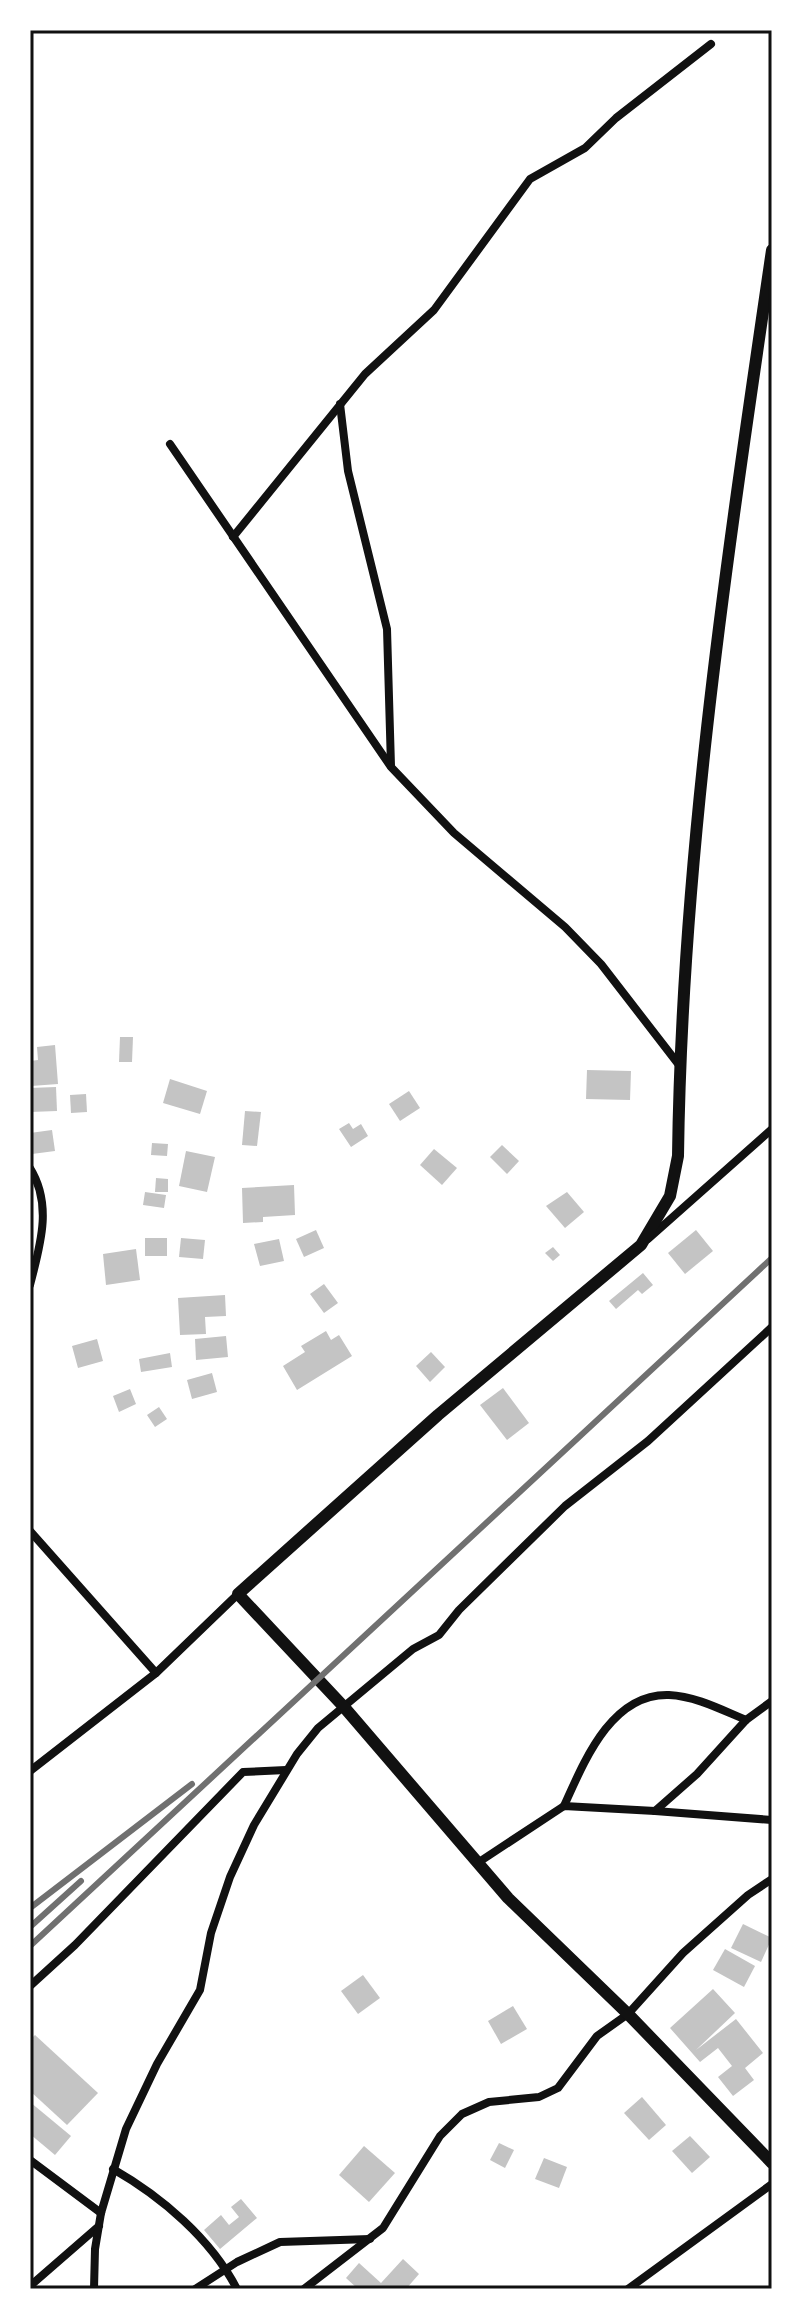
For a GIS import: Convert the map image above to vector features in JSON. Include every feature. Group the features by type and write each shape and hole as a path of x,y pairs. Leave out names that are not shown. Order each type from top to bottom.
{"street":[{"path":"233,537 376,363 434,310 530,179 585,148 616,118 711,44"},
{"path":"641,1245 660,1216 675,1179 689,884 704,732 772,250"},
{"path":"340,404 348,471 387,629 391,767"},
{"path":"170,444 391,767 443,822 565,927 601,964 679,1065"},
{"path":"30,1771 156,1673 238,1594 438,1415 641,1245 772,1129"},
{"path":"30,1168 41,1191 44,1208 30,1285"},
{"path":"94,2289 101,2213 126,2129 157,2064 200,1990 211,1933 230,1877 286,1770 318,1728 413,1649 439,1635 459,1610 565,1506 648,1441 772,1327"},
{"path":"30,1531 156,1673"},
{"path":"238,1594 344,1707 529,1919 628,2014 772,2163"},
{"path":"479,1862 564,1806 584,1760 628,1706 642,1698 671,1695 686,1698 746,1720"},
{"path":"655,1811 697,1774 746,1720 772,1701"},
{"path":"30,1986 75,1945 243,1772 286,1770"},
{"path":"564,1806 772,1820"},
{"path":"304,2289 370,2239 391,2219 440,2136 462,2114 489,2102 552,2093 589,2043 628,2014 683,1953 748,1895 772,1879"},
{"path":"30,2160 101,2213"},
{"path":"113,2169 163,2203 213,2253 237,2289"},
{"path":"628,2289 772,2184"},
{"path":"30,2286 99,2226"},
{"path":"195,2289 225,2269 280,2242 370,2239"}],"building":[{"path":"120,1037 133,1037 132,1062 119,1062"},
{"path":"55,1045 58,1084 31,1086 30,1061 38,1060 37,1047"},
{"path":"587,1070 631,1071 630,1100 586,1099"},
{"path":"170,1079 207,1091 200,1114 163,1103"},
{"path":"56,1087 57,1111 30,1112 30,1088"},
{"path":"409,1091 420,1108 400,1121 389,1104"},
{"path":"86,1094 87,1112 71,1113 70,1095"},
{"path":"245,1111 261,1112 257,1146 242,1145"},
{"path":"349,1123 353,1129 361,1124 368,1136 351,1147 339,1129"},
{"path":"52,1130 55,1151 32,1154 30,1133"},
{"path":"152,1143 168,1144 167,1156 151,1155"},
{"path":"502,1145 519,1161 507,1174 490,1157"},
{"path":"434,1149 457,1168 442,1185 420,1165"},
{"path":"186,1151 215,1157 207,1192 179,1186"},
{"path":"156,1178 168,1179 168,1192 155,1192"},
{"path":"294,1185 295,1215 263,1217 263,1222 243,1223 242,1188"},
{"path":"145,1192 166,1195 164,1208 143,1205"},
{"path":"567,1192 584,1212 565,1228 546,1206"},
{"path":"316,1230 324,1248 304,1257 296,1239"},
{"path":"696,1230 713,1251 685,1274 668,1253"},
{"path":"145,1238 167,1238 167,1256 145,1256"},
{"path":"181,1238 205,1240 203,1259 179,1257"},
{"path":"279,1239 284,1261 260,1266 254,1244"},
{"path":"553,1247 560,1255 553,1261 545,1253"},
{"path":"136,1249 140,1280 106,1285 103,1254"},
{"path":"643,1273 653,1285 642,1294 638,1290 616,1309 609,1301"},
{"path":"324,1284 338,1303 324,1313 310,1294"},
{"path":"225,1295 226,1316 205,1317 206,1334 180,1335 178,1298"},
{"path":"326,1331 331,1340 339,1335 352,1356 297,1390 283,1366 305,1352 301,1346"},
{"path":"226,1336 228,1357 196,1360 195,1339"},
{"path":"97,1339 103,1361 78,1368 72,1346"},
{"path":"431,1352 445,1367 430,1382 416,1366"},
{"path":"170,1353 172,1367 141,1372 139,1359"},
{"path":"212,1373 217,1392 192,1399 187,1380"},
{"path":"503,1388 529,1423 507,1440 480,1405"},
{"path":"130,1389 136,1404 119,1412 113,1396"},
{"path":"159,1407 167,1419 155,1427 147,1415"},
{"path":"743,1924 772,1938 761,1962 731,1948"},
{"path":"725,1949 755,1966 744,1987 713,1970"},
{"path":"363,1975 380,1998 358,2014 341,1991"},
{"path":"713,1989 735,2013 696,2050 736,2019 763,2053 745,2068 754,2080 733,2096 718,2077 732,2066 718,2048 700,2062 670,2028"},
{"path":"513,2006 527,2029 501,2044 488,2021"},
{"path":"35,2035 98,2093 67,2125 30,2091 30,2040"},
{"path":"642,2097 666,2125 649,2140 624,2113"},
{"path":"30,2102 71,2136 55,2155 30,2134"},
{"path":"690,2136 710,2157 692,2173 672,2151"},
{"path":"499,2143 514,2150 505,2168 490,2160"},
{"path":"364,2146 395,2173 369,2202 339,2175"},
{"path":"544,2158 567,2167 559,2188 535,2179"},
{"path":"241,2199 257,2218 220,2249 204,2230 221,2215 229,2225 239,2217 231,2207"},
{"path":"403,2259 419,2274 406,2289 358,2289 346,2278 359,2263 381,2283"}],"railway":[{"path":"30,1946 772,1258"},
{"path":"30,1908 192,1784"},
{"path":"30,1927 81,1881"}]}
